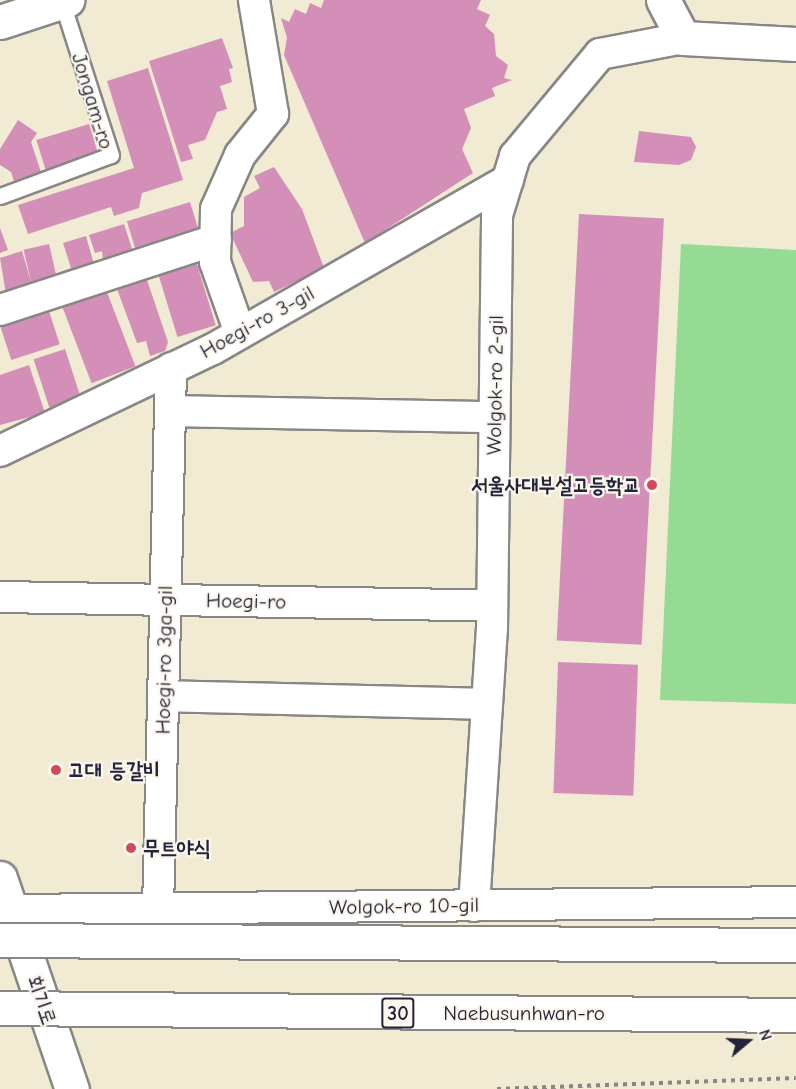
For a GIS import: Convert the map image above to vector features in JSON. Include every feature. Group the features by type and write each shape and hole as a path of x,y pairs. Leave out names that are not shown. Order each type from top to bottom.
{"main road":[{"path":"663,0 683,38 796,44"},
{"name":"Jongam-ro","path":"0,22 64,1"},
{"path":"0,878 12,910"},
{"name":"회기로","path":"12,910 72,1089"},
{"path":"0,940 796,945"},
{"name":"Naebusunhwan-ro","path":"0,1008 796,1015"}],"street":[{"path":"240,333 216,262 216,208 240,155 273,114 254,0"},
{"name":"Wolgok-ro 2-gil","path":"474,906 492,606 497,215 515,156 600,54 683,38"},
{"name":"Hoegi-ro 3-gil","path":"0,451 240,333 508,180"},
{"path":"0,310 216,240"},
{"name":"Hoegi-ro 3ga-gil","path":"158,909 171,368"},
{"path":"170,411 494,417"},
{"name":"Hoegi-ro","path":"0,597 492,606"},
{"path":"163,696 487,704"},
{"name":"Wolgok-ro 10-gil","path":"12,910 796,902"}],"lane":[{"name":"Jongam-ro","path":"0,196 111,155 64,1"}],"path":[{"path":"496,1089 796,1078"}],"green space":[{"path":"681,244 796,250 796,704 660,700"}],"pier":[{"path":"0,972 796,972 796,1008 0,1008"}],"building":[{"path":"324,0 481,0 477,9 490,15 485,26 494,34 496,56 508,65 504,78 512,80 492,88 495,96 464,109 471,128 462,149 473,173 365,243 284,55 287,38 281,18 289,22 295,9 306,14 310,3 321,8"},
{"path":"222,38 233,68 229,69 232,82 220,86 227,109 217,112 205,140 188,145 193,159 181,162 149,61"},
{"path":"148,68 183,180 142,193 139,208 114,216 111,207 28,234 18,205 134,168 107,81"},
{"path":"18,120 37,133 31,142 43,178 16,187 11,172 0,165 0,149"},
{"path":"89,124 99,157 46,173 36,140"},
{"path":"639,131 691,137 696,147 691,160 679,165 634,162"},
{"path":"274,167 302,209 324,268 274,292 269,281 253,282 230,233 244,226 244,197 260,188 254,176"},
{"path":"190,202 200,235 137,254 127,221"},
{"path":"579,214 664,218 642,645 557,640"},
{"path":"124,224 136,261 104,271 102,251 95,253 89,235"},
{"path":"0,228 8,250 0,253"},
{"path":"86,236 97,275 62,285 58,273 71,268 63,243"},
{"path":"49,244 59,286 33,292 24,250"},
{"path":"22,251 34,292 7,300 0,258"},
{"path":"197,264 216,325 177,337 159,276"},
{"path":"147,280 168,342 165,351 150,356 146,341 137,343 117,289"},
{"path":"105,287 135,366 92,383 61,304"},
{"path":"48,308 60,344 11,360 0,324"},
{"path":"65,349 81,398 49,408 34,359"},
{"path":"29,365 45,413 0,425 0,375"},
{"path":"558,662 638,665 633,796 553,793"}],"place":[{"name":"서울사대부설고등학교","path":"652,485"},
{"name":"고대 등갈비","path":"56,770"},
{"name":"무트야식","path":"131,848"}]}
